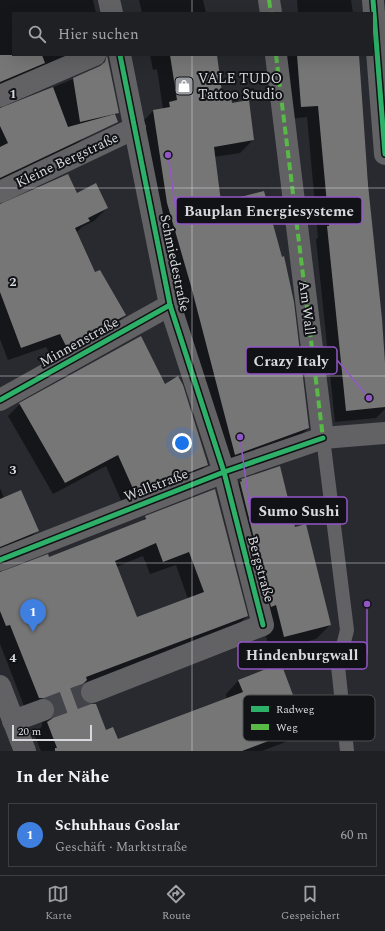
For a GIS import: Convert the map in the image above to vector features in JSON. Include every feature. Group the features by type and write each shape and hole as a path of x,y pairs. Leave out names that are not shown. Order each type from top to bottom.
{"street":[{"path":"109,0 112,12"},
{"path":"269,0 270,12"},
{"path":"373,0 385,154"},
{"path":"0,96 93,56"},
{"name":"Schmiedestraße","path":"120,56 170,305 224,472"},
{"name":"Am Wall","path":"276,56 323,438"},
{"name":"Kleine Bergstraße","path":"0,192 135,128"},
{"name":"Minnenstraße","path":"0,400 170,305"},
{"name":"Wallstraße","path":"0,560 224,472 323,438 385,433"},
{"name":"Bergstraße","path":"92,692 263,625 224,472"},
{"path":"0,686 25,751"},
{"path":"13,721 43,710"}],"lane":[{"name":"Am Wall","path":"323,438 347,630 338,666 341,695"},
{"name":"Am Wall","path":"347,741 348,751"}],"building":[{"path":"0,55 42,56 45,63 0,82"},
{"path":"107,56 119,113 80,122 73,78 100,66 105,62"},
{"path":"170,56 217,56 222,93 230,91 232,103 249,100 254,140 214,147 221,202 264,191 282,257 284,256 294,302 309,428 235,455 191,286 167,203 153,110 170,107 169,102 177,100"},
{"path":"297,56 359,56 368,184 382,319 385,363 385,407 346,411 327,226 329,226 318,106 301,107"},
{"path":"53,87 68,127 115,114 118,122 0,178 0,147 8,143 0,126 0,108"},
{"path":"68,174 77,193 96,183 108,208 88,218 90,221 75,228 95,272 100,270 126,315 67,348 60,334 21,348 0,292 0,204"},
{"path":"141,336 165,384 178,376 183,385 208,465 135,493 118,455 65,483 19,403"},
{"path":"280,466 295,527 306,524 331,625 284,637 276,605 271,607 240,482 242,481 241,479"},
{"path":"215,489 248,616 86,677 87,680 80,690 80,696 85,702 96,704 106,730 113,727 118,739 243,692 238,680 281,663 293,695 243,695 243,741 268,741 242,751 55,751 55,748 57,748 47,722 53,718 55,706 51,700 39,698 10,625 6,626 0,611 0,572 48,554 49,557 146,519 145,516","holes":["156,543 163,562 189,552 204,592 137,617 115,561"]},
{"path":"21,490 39,531 0,547 0,499"}],"tunnel":[{"path":"43,710 92,692"}],"marked path":[{"path":"269,0 271,12"},
{"path":"276,56 323,438"}],"cycle path":[{"path":"373,0 385,154"},
{"path":"120,56 170,305 224,472 263,625"},
{"path":"0,400 170,305"},
{"path":"0,560 224,472 323,438"}],"place":[{"name":"VALE TUDO Tattoo Studio","path":"184,86"},
{"name":"Bauplan Energiesysteme","path":"168,155"},
{"name":"Crazy Italy","path":"369,398"},
{"name":"Sumo Sushi","path":"240,437"},
{"name":"Hindenburgwall","path":"367,604"},
{"name":"Schuhhaus Goslar","path":"33,632"}]}
